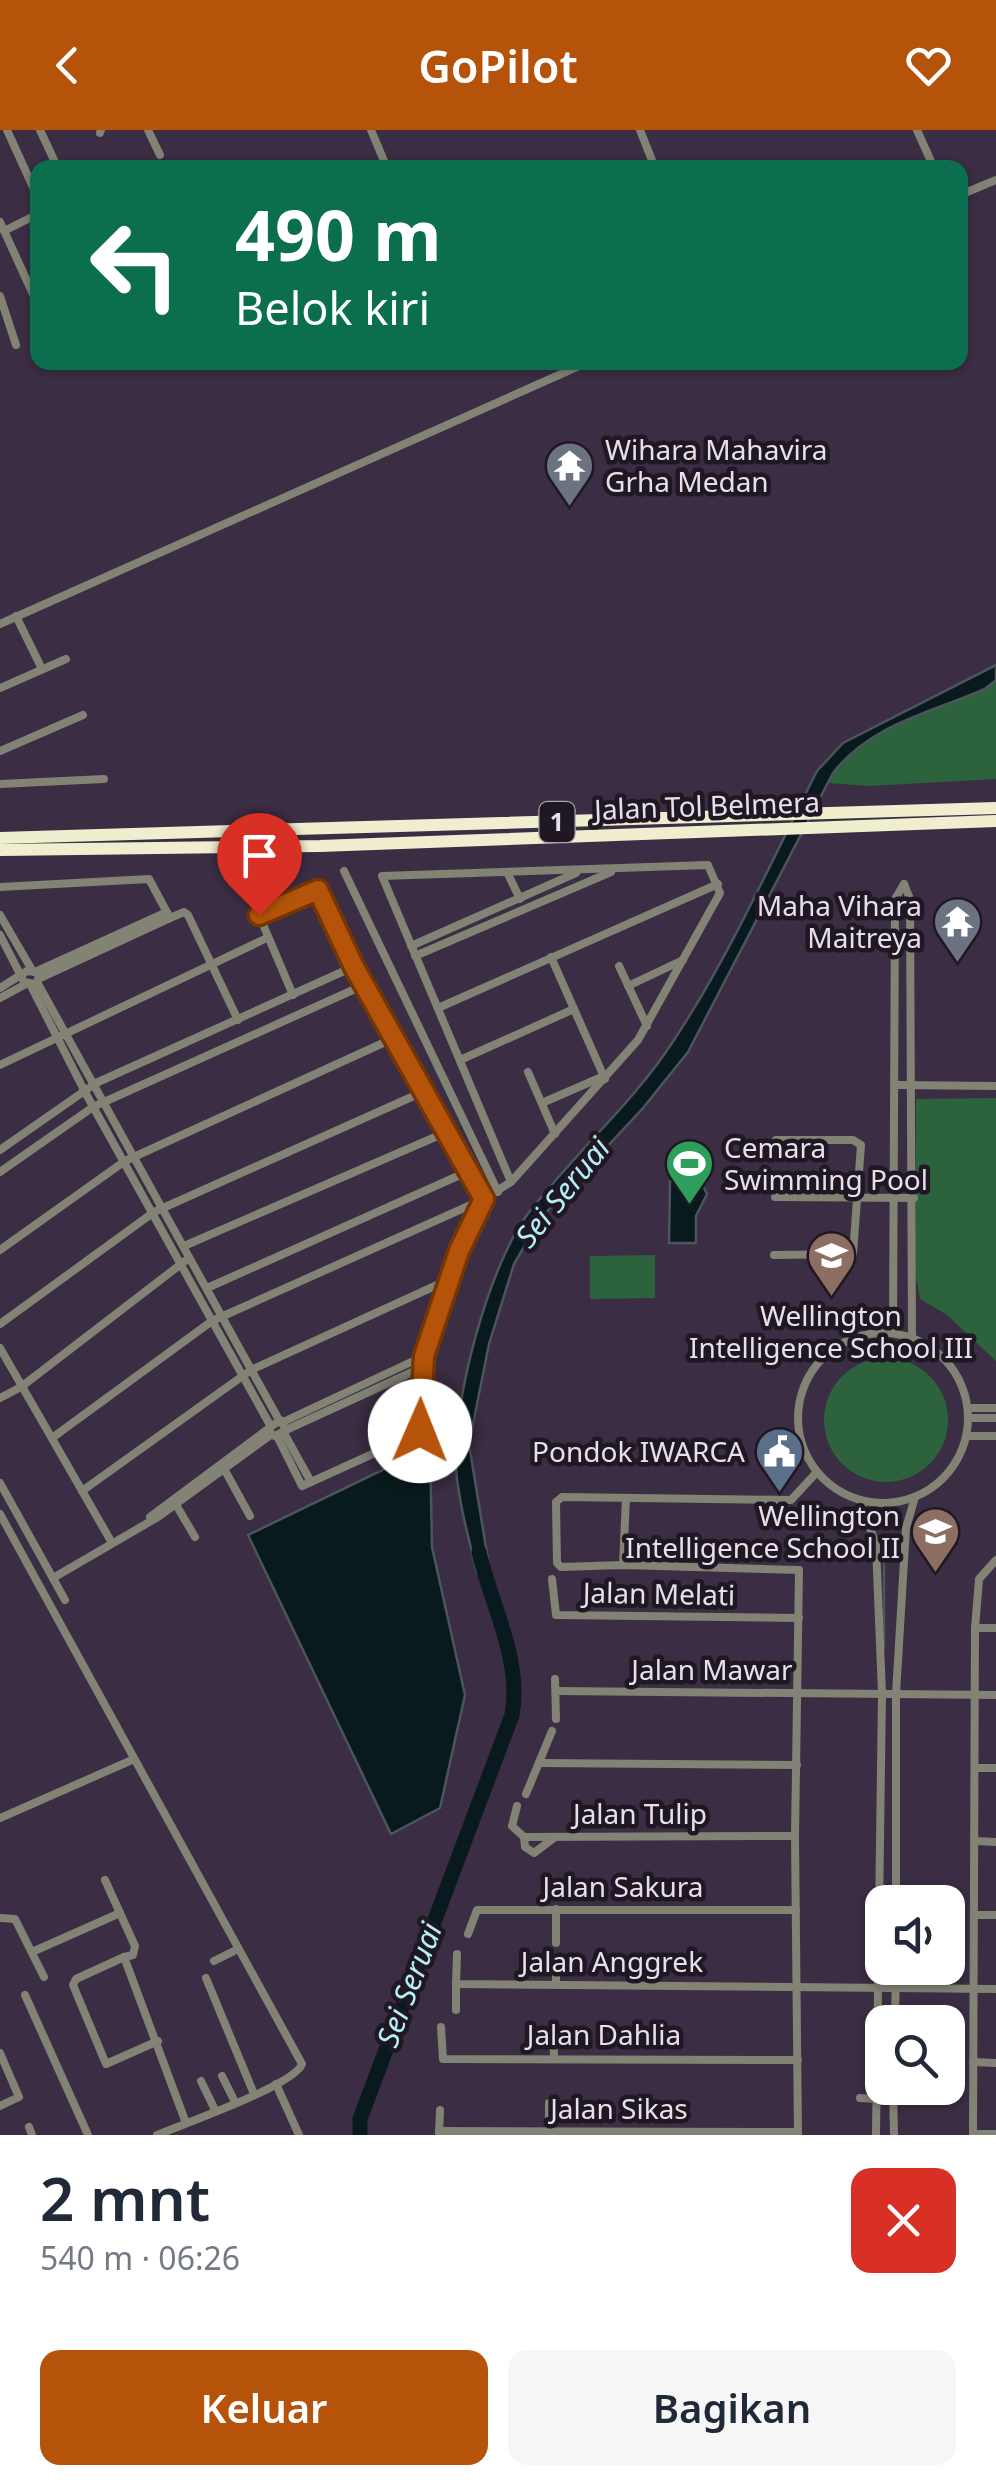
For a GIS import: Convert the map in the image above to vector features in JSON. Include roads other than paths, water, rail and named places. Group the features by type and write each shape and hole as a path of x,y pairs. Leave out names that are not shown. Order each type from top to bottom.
{"highway":[{"name":"Jalan Tol Belmera","path":"0,850 341,845 996,808"},
{"name":"Jalan Tol Belmera","path":"820,820 996,821"},
{"name":"Jalan Tol Belmera","path":"0,838 313,828 777,822"}],"street":[{"path":"8,130 30,180"},
{"path":"40,130 54,160"},
{"path":"148,130 160,155"},
{"path":"371,130 384,160"},
{"path":"640,130 652,160"},
{"path":"917,130 930,160"},
{"path":"968,192 996,180"},
{"path":"30,217 2,227 30,288"},
{"path":"0,296 16,345"},
{"path":"0,624 570,370"},
{"path":"16,616 42,669"},
{"path":"0,688 66,659"},
{"path":"0,752 83,715"},
{"path":"0,784 104,779"},
{"path":"52,1438 212,1321 484,1199 511,1182 647,1026 720,892 706,864 581,871 383,874 511,1182"},
{"path":"415,956 620,868"},
{"path":"344,871 498,1192"},
{"path":"411,946 581,871"},
{"path":"507,872 520,899"},
{"path":"0,887 149,879 168,915"},
{"path":"438,1008 718,884"},
{"path":"893,1333 896,899 904,884 910,899 914,1086 912,1338"},
{"path":"293,994 259,922 262,910 317,889 354,967 484,1199"},
{"path":"0,998 32,978 168,915 187,913 238,1020"},
{"path":"0,915 61,1033 88,1098 212,1321 248,1372"},
{"path":"0,935 32,978"},
{"path":"0,1066 61,1033 267,938"},
{"path":"551,957 604,1077"},
{"path":"628,986 685,960"},
{"path":"619,966 647,1026"},
{"path":"0,1150 88,1098 238,1020 354,967"},
{"path":"0,988 32,978"},
{"path":"0,1172 88,1098 364,985"},
{"path":"894,990 910,988"},
{"path":"460,1060 574,1009"},
{"path":"61,1033 100,1092 222,1316 278,1429 300,1486 419,1434 424,1356 472,1217 484,1199"},
{"path":"0,1250 136,1156 394,1038"},
{"path":"528,1072 556,1134"},
{"path":"542,1103 604,1077"},
{"path":"897,1085 996,1086"},
{"path":"0,1324 154,1212 424,1090"},
{"path":"184,1246 449,1131"},
{"path":"774,1255 853,1254 860,1146 857,1142 776,1140"},
{"path":"207,1288 469,1170"},
{"path":"775,1197 914,1198"},
{"path":"0,1398 21,1387 190,1258"},
{"path":"82,1491 248,1372 448,1280"},
{"path":"893,1333 912,1338 950,1364 968,1413 967,1436 949,1472 916,1497 898,1502 860,1500 836,1490 817,1472 801,1443 801,1394 811,1372 828,1354 851,1339 893,1333"},
{"path":"0,1348 112,1544"},
{"path":"53,1578 143,1524 278,1429 424,1356"},
{"path":"278,1429 421,1368"},
{"path":"968,1413 996,1408"},
{"path":"968,1413 996,1418"},
{"path":"967,1436 996,1436"},
{"path":"222,1467 250,1516"},
{"path":"798,2134 798,1569 622,1564 559,1567 556,1502 562,1497 791,1500 817,1472"},
{"path":"0,1483 65,1600"},
{"path":"896,1885 896,1694 906,1528 916,1497"},
{"path":"622,1564 626,1498"},
{"path":"860,1500 876,1545 882,1694 878,1885"},
{"path":"174,1502 195,1537"},
{"path":"0,1514 302,2070 157,2135"},
{"path":"994,1564 977,1585 975,1628 973,2134 996,2134"},
{"name":"Jalan Melati","path":"552,1579 556,1615 800,1618"},
{"path":"975,1628 996,1628"},
{"path":"555,1679 556,1719"},
{"name":"Jalan Mawar","path":"556,1691 996,1695"},
{"path":"526,1794 552,1731"},
{"path":"0,1818 132,1760"},
{"path":"539,1763 797,1766"},
{"path":"976,1768 996,1768"},
{"path":"896,1784 908,1784"},
{"path":"866,1803 880,1803"},
{"path":"516,1806 512,1826 524,1837 525,1847 534,1853 555,1837"},
{"name":"Jalan Tulip","path":"524,1837 795,1836"},
{"path":"975,1841 996,1842"},
{"path":"896,1876 909,1876"},
{"path":"106,1880 134,1946 132,1955 76,1979 72,1985 106,2064 158,2041"},
{"path":"556,1909 556,1943"},
{"name":"Jalan Sakura","path":"468,1934 474,1910 796,1910"},
{"path":"32,1952 120,1912"},
{"path":"974,1915 996,1916"},
{"path":"0,1918 15,1919 44,1977"},
{"path":"214,1961 238,1949"},
{"path":"456,2010 457,1954"},
{"path":"124,1957 186,2123"},
{"path":"556,1963 556,1983"},
{"path":"206,1978 254,2094"},
{"name":"Jalan Anggrek","path":"456,1984 996,1989"},
{"path":"877,1986 877,2005"},
{"path":"895,2005 896,1986"},
{"path":"25,1995 88,2135"},
{"path":"554,2024 554,2057"},
{"name":"Jalan Dahlia","path":"441,2027 442,2058 798,2060"},
{"path":"0,2054 19,2097 0,2106"},
{"path":"973,2062 996,2063"},
{"path":"222,2076 235,2102"},
{"path":"202,2080 214,2110"},
{"path":"276,2084 299,2135"},
{"path":"860,2098 865,2098"},
{"path":"549,2103 549,2133"},
{"path":"876,2105 876,2135"},
{"path":"893,2105 894,2135"},
{"path":"439,2133 440,2110"},
{"name":"Jalan Sikas","path":"439,2133 798,2134"}],"water":[{"path":"996,665 996,680 985,689 883,731 848,756 833,773 688,1052 643,1108 540,1219 514,1264 489,1344 469,1444 489,1566 477,1573 459,1495 456,1441 475,1337 513,1238 527,1215 640,1086 674,1040 732,942 817,771 843,743"},
{"path":"670,1181 701,1182 707,1194 696,1216 696,1243 669,1243"},
{"path":"430,1447 432,1547 465,1695 440,1808 391,1834 248,1535"}],"waterway":[{"path":"884,1544 884,1648"},
{"name":"Sei Seruai","path":"360,2135 360,2119 512,1715 513,1673 509,1653 479,1552"}],"place":[{"name":"Wihara Mahavira Grha Medan","path":"570,508"},
{"name":"Maha Vihara Maitreya","path":"957,964"},
{"name":"Cemara Swimming Pool","path":"689,1206"},
{"name":"Wellington Intelligence School III","path":"831,1298"},
{"name":"Pondok IWARCA","path":"780,1494"},
{"name":"Wellington Intelligence School II","path":"935,1574"}]}
